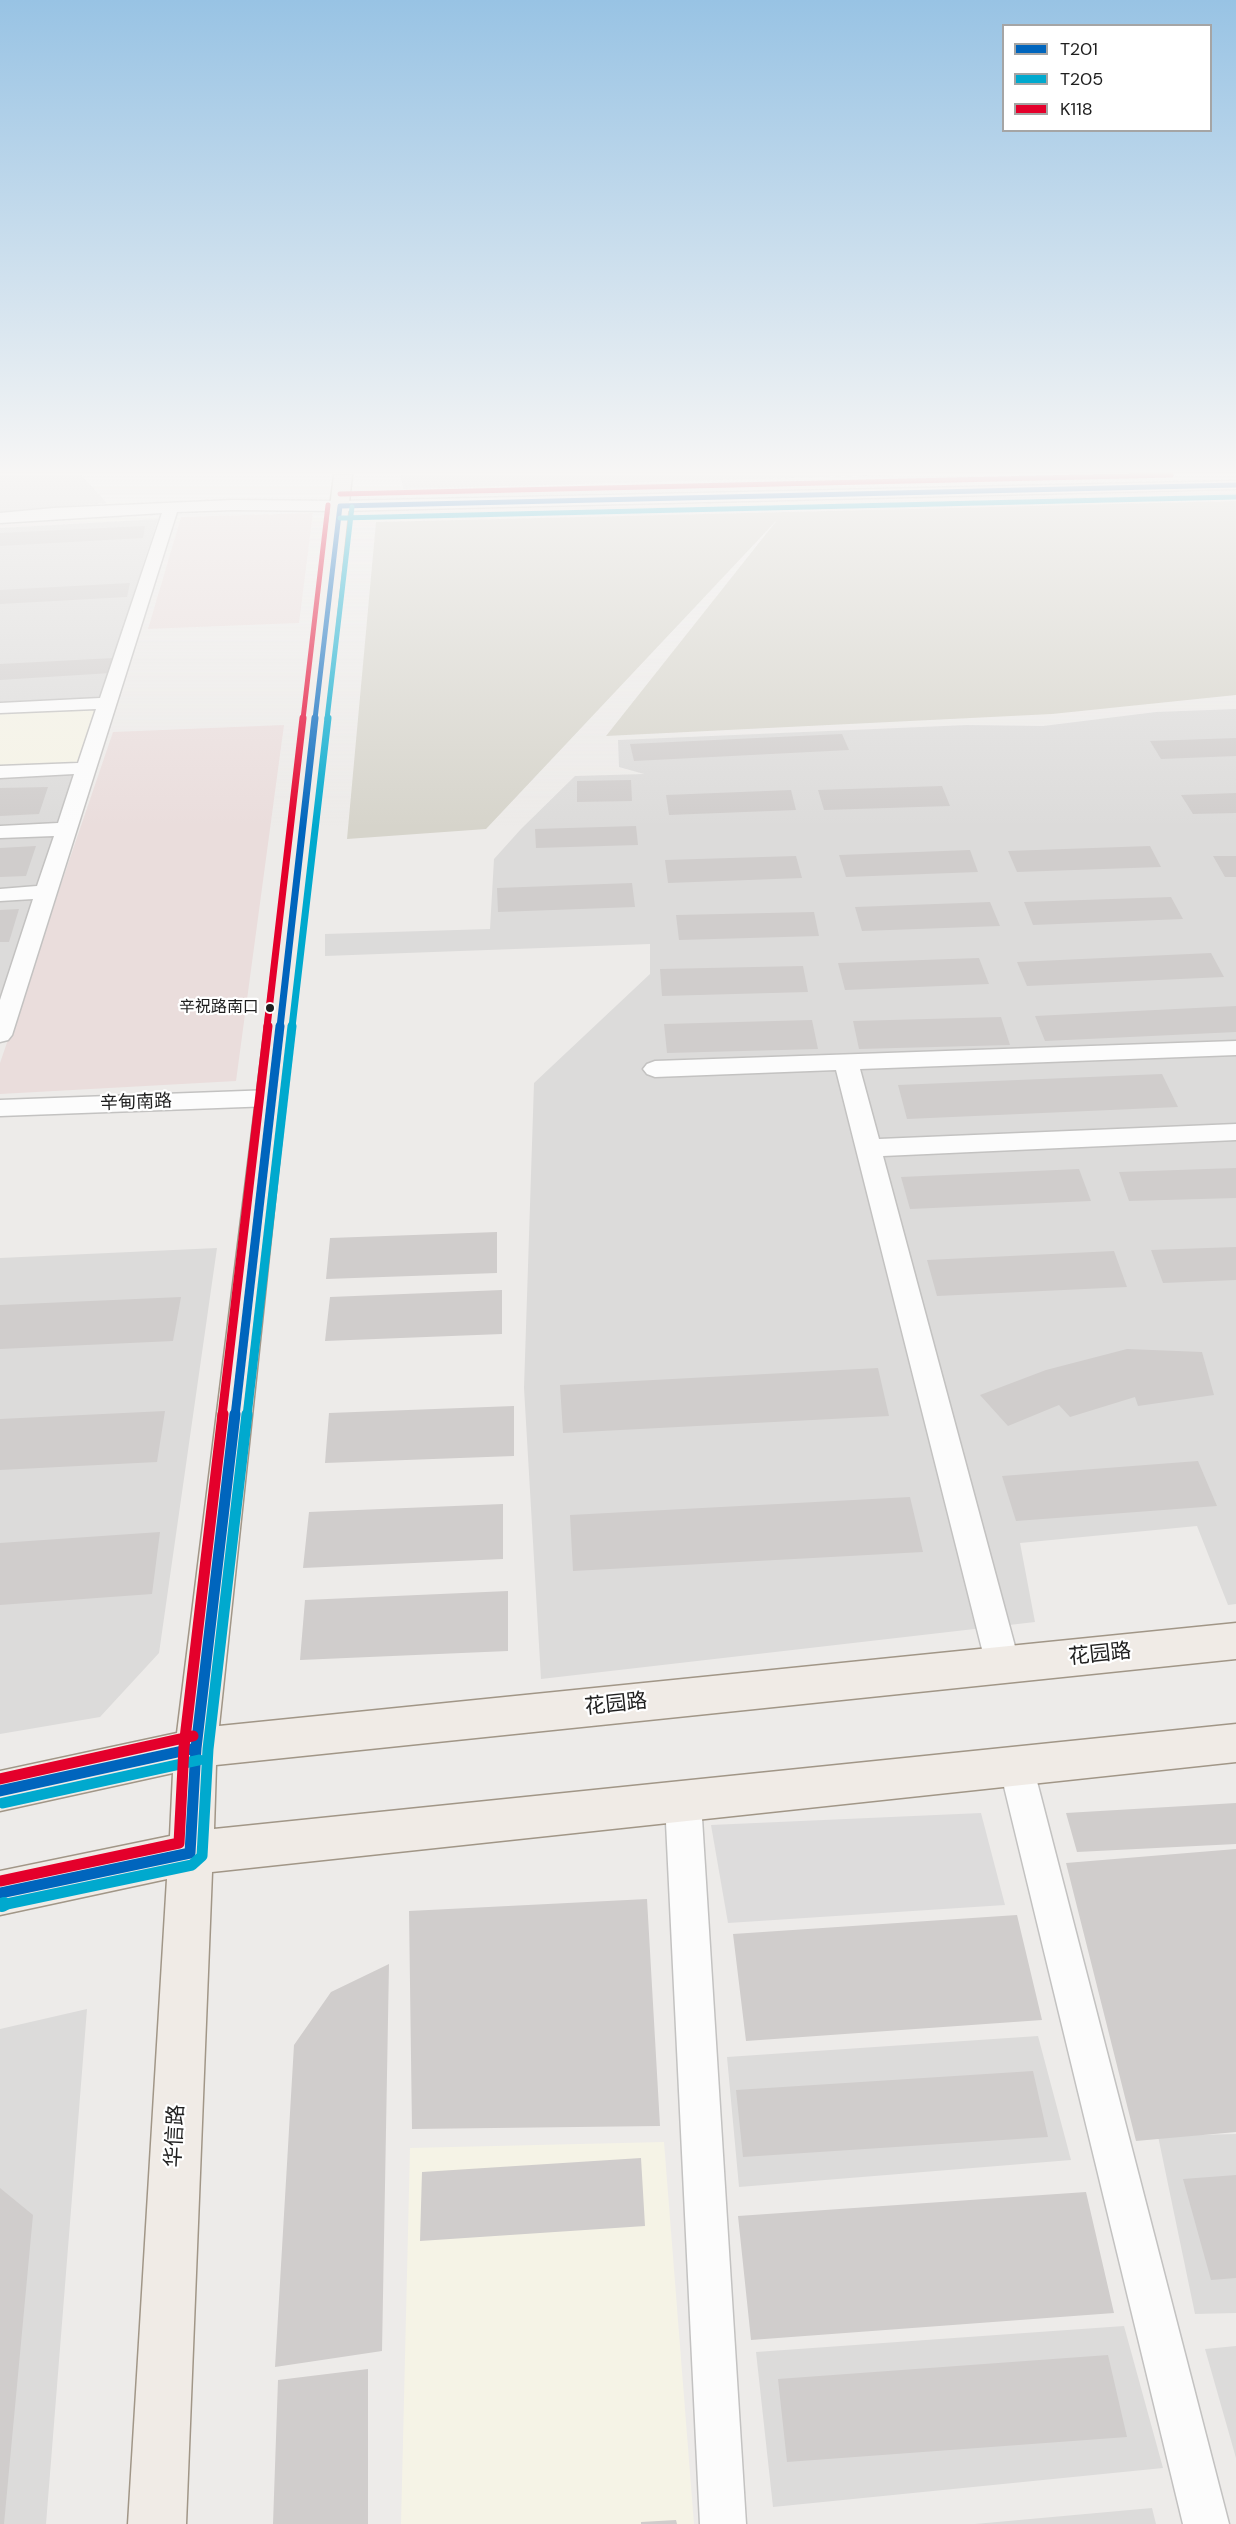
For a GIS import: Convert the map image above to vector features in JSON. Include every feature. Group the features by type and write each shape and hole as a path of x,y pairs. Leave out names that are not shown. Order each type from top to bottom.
{"main road":[{"name":"华信路","path":"158,2524 196,1748 330,593"},
{"name":"花园路","path":"0,1791 196,1748 1236,1641"},
{"path":"0,1893 190,1853 1236,1743"}],"street":[{"path":"0,1035 143,593"},
{"path":"0,708 107,703"},
{"path":"0,772 87,768"},
{"path":"0,832 67,829"},
{"path":"0,895 46,892"},
{"path":"0,963 24,962"},
{"path":"655,1069 1236,1048"},
{"path":"846,1062 1003,1665"},
{"name":"辛甸南路","path":"0,1108 272,1098"},
{"path":"870,1148 1236,1132"},
{"path":"1016,1766 1206,2524"},
{"path":"683,1802 723,2524"}],"shaded area":[{"path":"0,593 134,593 78,765 0,769"},
{"path":"159,593 303,593 299,623 148,629"},
{"path":"370,593 708,593 486,829 347,839"},
{"path":"719,593 1236,593 1236,695 1052,714 606,736"},
{"path":"96,709 78,765 0,769 0,712"},
{"path":"1236,709 1236,1604 1228,1605 1197,1526 1020,1543 1035,1622 541,1679 524,1388 534,1083 650,974 650,944 325,956 325,934 490,929 494,859 521,829 575,776 644,774 619,767 618,740 967,725 1043,726 1156,712"},
{"path":"284,725 236,1081 0,1094 0,1063 113,732"},
{"path":"79,773 0,1007 0,776"},
{"path":"217,1248 159,1653 100,1717 0,1734 0,1258"},
{"path":"981,1813 1005,1905 728,1923 711,1825"},
{"path":"87,2009 46,2524 0,2524 0,2029"},
{"path":"1038,2036 1071,2160 739,2187 727,2057"},
{"path":"1236,2134 1236,2313 1195,2314 1158,2136"},
{"path":"664,2142 694,2524 401,2524 410,2148"},
{"path":"1124,2326 1163,2468 773,2507 756,2352"},
{"path":"1236,2346 1236,2458 1205,2349"},
{"path":"1152,2508 1156,2524 975,2524"}],"building":[{"path":"0,593 128,593 127,597 0,604"},
{"path":"114,658 111,673 0,680 0,664"},
{"path":"842,734 849,750 634,761 630,744"},
{"path":"1236,738 1236,756 1161,759 1150,741"},
{"path":"631,780 632,801 577,802 577,781"},
{"path":"942,786 950,806 824,810 818,790"},
{"path":"48,787 39,814 0,816 0,788"},
{"path":"791,790 796,810 669,815 666,795"},
{"path":"1236,793 1236,813 1193,814 1181,795"},
{"path":"636,826 638,845 536,848 535,829"},
{"path":"36,846 26,876 0,877 0,848"},
{"path":"1150,846 1161,867 1017,872 1008,851"},
{"path":"970,850 978,872 846,877 839,855"},
{"path":"796,856 802,878 668,883 665,860"},
{"path":"1213,856 1236,856 1236,877 1225,877"},
{"path":"632,883 635,907 498,912 497,888"},
{"path":"1171,897 1183,919 1033,925 1024,902"},
{"path":"990,902 1000,926 862,931 855,907"},
{"path":"19,909 9,942 0,942 0,910"},
{"path":"814,912 819,936 679,940 676,915"},
{"path":"1211,953 1224,977 1027,986 1017,962"},
{"path":"979,958 989,984 845,990 838,963"},
{"path":"803,966 808,992 662,996 660,969"},
{"path":"1236,1006 1236,1032 1045,1041 1035,1016"},
{"path":"1001,1017 1010,1045 859,1049 853,1021"},
{"path":"812,1020 818,1049 667,1053 664,1024"},
{"path":"1162,1074 1178,1107 907,1119 898,1085"},
{"path":"1236,1168 1236,1198 1129,1201 1119,1172"},
{"path":"1079,1169 1091,1201 910,1209 901,1177"},
{"path":"497,1232 497,1273 326,1279 330,1238"},
{"path":"1236,1247 1236,1280 1163,1283 1151,1250"},
{"path":"1114,1251 1127,1287 937,1296 927,1260"},
{"path":"502,1290 502,1334 325,1341 330,1297"},
{"path":"181,1297 173,1341 0,1349 0,1305"},
{"path":"1127,1349 1202,1352 1214,1395 1138,1406 1135,1397 1070,1417 1059,1405 1008,1426 980,1395 1046,1370"},
{"path":"878,1368 889,1416 563,1433 560,1385"},
{"path":"514,1406 514,1456 325,1463 329,1413"},
{"path":"165,1411 157,1462 0,1470 0,1419"},
{"path":"1198,1461 1217,1506 1016,1521 1002,1476"},
{"path":"910,1497 923,1552 573,1571 570,1515"},
{"path":"503,1504 503,1559 303,1568 309,1512"},
{"path":"160,1532 152,1594 0,1605 0,1543"},
{"path":"508,1591 508,1651 300,1660 305,1600"},
{"path":"1236,1803 1236,1844 1077,1852 1066,1813"},
{"path":"1236,1849 1236,2132 1136,2141 1066,1863"},
{"path":"647,1899 660,2126 412,2129 409,1911"},
{"path":"1017,1915 1042,2020 746,2041 733,1934"},
{"path":"389,1964 382,2351 275,2367 294,2045 331,1992"},
{"path":"1033,2071 1048,2137 743,2157 736,2090"},
{"path":"641,2158 645,2226 420,2241 422,2172"},
{"path":"1236,2175 1236,2278 1211,2280 1183,2179"},
{"path":"0,2188 33,2215 4,2524 0,2524"},
{"path":"1086,2192 1114,2313 751,2340 738,2216"},
{"path":"1108,2355 1127,2437 787,2462 778,2379"},
{"path":"368,2369 368,2524 273,2524 278,2380"},
{"path":"676,2520 677,2524 641,2524 641,2522"}],"transit line":[{"name":"K118","path":"0,1881 179,1843 184,1747 318,593"},
{"name":"T201","path":"0,1893 190,1853 196,1748 330,593"},
{"name":"T205","path":"2,1905 192,1865 202,1856 208,1749 342,593"},
{"name":"K118","path":"0,1779 193,1736"},
{"name":"T201","path":"0,1791 196,1748"},
{"name":"T205","path":"3,1803 199,1760"}],"place":[{"name":"辛祝路南口","path":"270,1008"}]}
